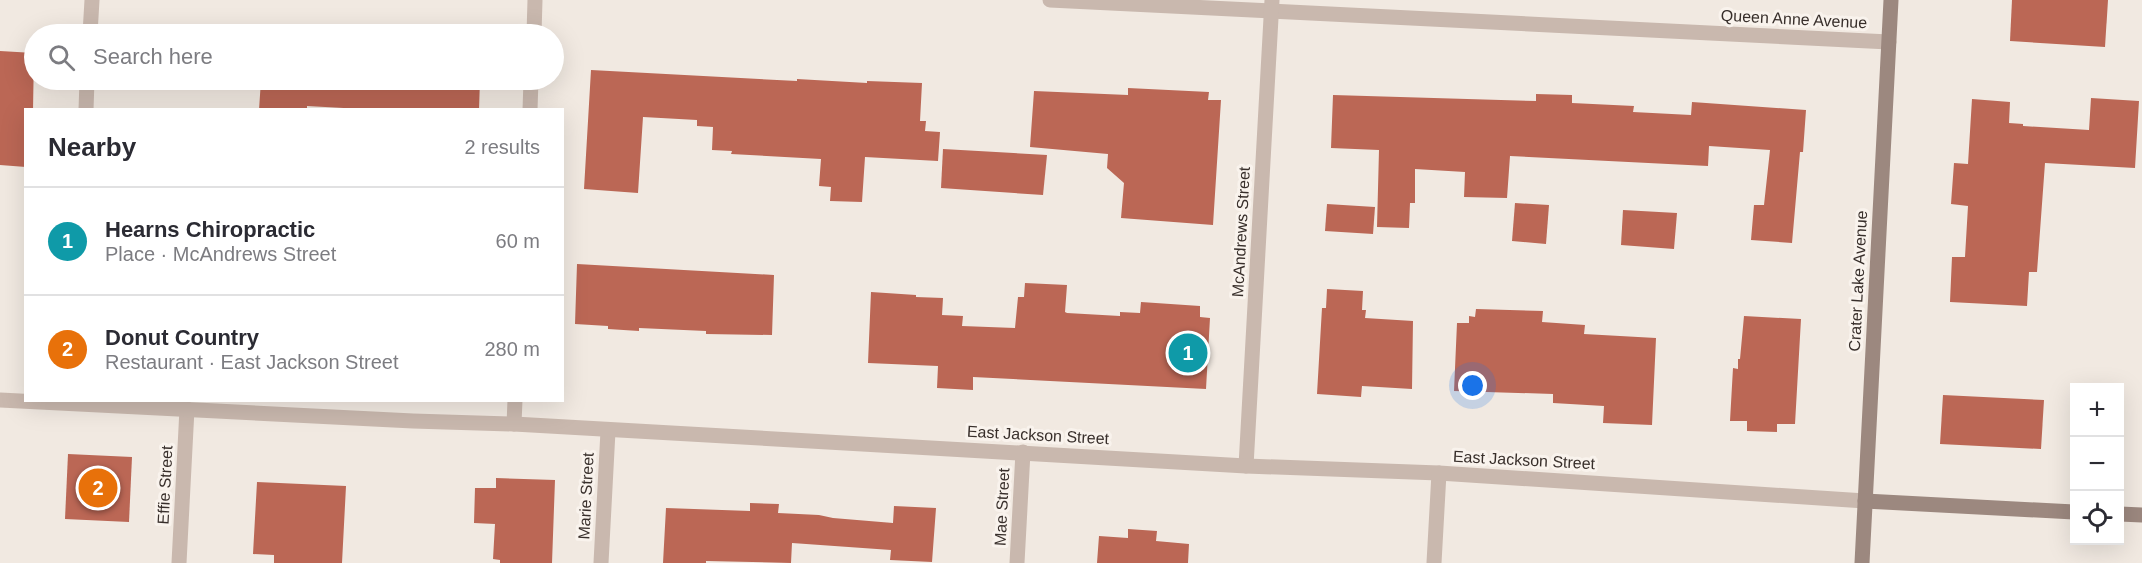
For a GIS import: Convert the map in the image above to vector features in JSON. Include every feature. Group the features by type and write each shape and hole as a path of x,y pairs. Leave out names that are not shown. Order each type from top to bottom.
{"main road":[{"name":"Crater Lake Avenue","path":"1862,563 1891,0"},
{"name":"East Jackson Street","path":"1865,501 2070,512"},
{"path":"2124,514 2142,515"}],"street":[{"path":"91,24 92,0"},
{"path":"534,24 535,0"},
{"name":"Queen Anne Avenue","path":"1050,0 1272,5 1889,42"},
{"name":"McAndrews Street","path":"1246,466 1272,5"},
{"path":"86,108 87,90"},
{"path":"530,108 531,90"},
{"name":"East Jackson Street","path":"0,400 24,401"},
{"name":"East Jackson Street","path":"68,402 413,421 514,424 1246,466 1439,473 1865,501"},
{"path":"514,424 515,402"},
{"name":"Effie Street","path":"179,563 187,409"},
{"name":"Marie Street","path":"601,563 608,431"},
{"name":"Mae Street","path":"1017,563 1023,452"},
{"path":"1434,563 1439,473"}],"building":[{"path":"2012,0 2108,0 2105,47 2010,41"},
{"path":"0,51 24,52 24,90 33,90 33,108 24,108 24,167 0,165"},
{"path":"591,70 797,81 797,79 922,83 920,121 926,121 925,131 940,132 938,161 865,157 862,202 830,201 831,187 819,186 821,159 731,154 732,151 712,150 713,127 697,126 697,120 643,117 638,193 584,189"},
{"path":"1128,88 1209,92 1208,100 1221,100 1213,225 1121,218 1124,183 1107,168 1108,154 1030,147 1034,91 1128,95"},
{"path":"260,90 480,90 479,108 307,106 307,108 259,108"},
{"path":"1536,94 1572,95 1572,103 1634,106 1633,112 1691,115 1692,102 1806,110 1792,243 1751,240 1754,205 1764,205 1770,150 1709,146 1708,166 1510,156 1507,198 1464,197 1465,172 1415,169 1415,203 1410,203 1409,228 1377,227 1379,150 1331,148 1333,95 1536,101"},
{"path":"2091,98 2139,101 2135,168 2045,163 2037,272 2029,272 2027,306 1950,302 1952,257 1965,257 1968,206 1951,204 1954,163 1968,164 1972,99 2010,102 2009,123 2089,130"},
{"path":"943,149 1047,155 1043,195 941,188"},
{"path":"1515,203 1549,205 1546,244 1512,241"},
{"path":"1327,204 1375,207 1373,234 1325,231"},
{"path":"1623,210 1677,213 1674,249 1621,245"},
{"path":"577,264 774,275 772,335 706,334 706,331 639,328 639,331 575,324"},
{"path":"1025,283 1067,285 1065,312 1067,313 1120,316 1120,312 1140,313 1141,302 1200,306 1200,317 1210,318 1206,389 973,377 973,390 937,388 938,366 868,363 871,292 943,298 942,315 963,316 962,326 1015,328 1018,297 1024,297"},
{"path":"1327,289 1363,291 1362,310 1366,310 1365,318 1413,321 1412,389 1362,386 1361,397 1317,394 1322,308 1326,308"},
{"path":"1476,309 1543,311 1542,322 1585,325 1584,334 1656,338 1652,425 1603,423 1604,406 1553,403 1553,394 1454,391 1457,323 1469,323 1469,316 1475,317"},
{"path":"1744,316 1801,319 1795,424 1777,424 1777,432 1747,431 1747,421 1730,421 1733,368 1738,369"},
{"path":"1943,395 2044,400 2041,449 1940,444"},
{"path":"68,454 132,457 129,522 65,519"},
{"path":"496,478 555,480 552,563 500,563 500,560 493,559 495,524 474,523 475,488 496,488"},
{"path":"257,482 346,486 342,563 274,563 274,555 253,554"},
{"path":"750,503 779,504 778,513 893,523 894,506 936,508 932,562 890,560 891,550 792,543 791,563 706,561 706,563 663,563 666,508 750,511"},
{"path":"1128,529 1157,531 1156,541 1189,544 1188,563 1097,563 1099,536 1128,538"}],"place":[{"name":"Hearns Chiropractic","path":"1188,353"},
{"name":"Donut Country","path":"98,488"}]}
